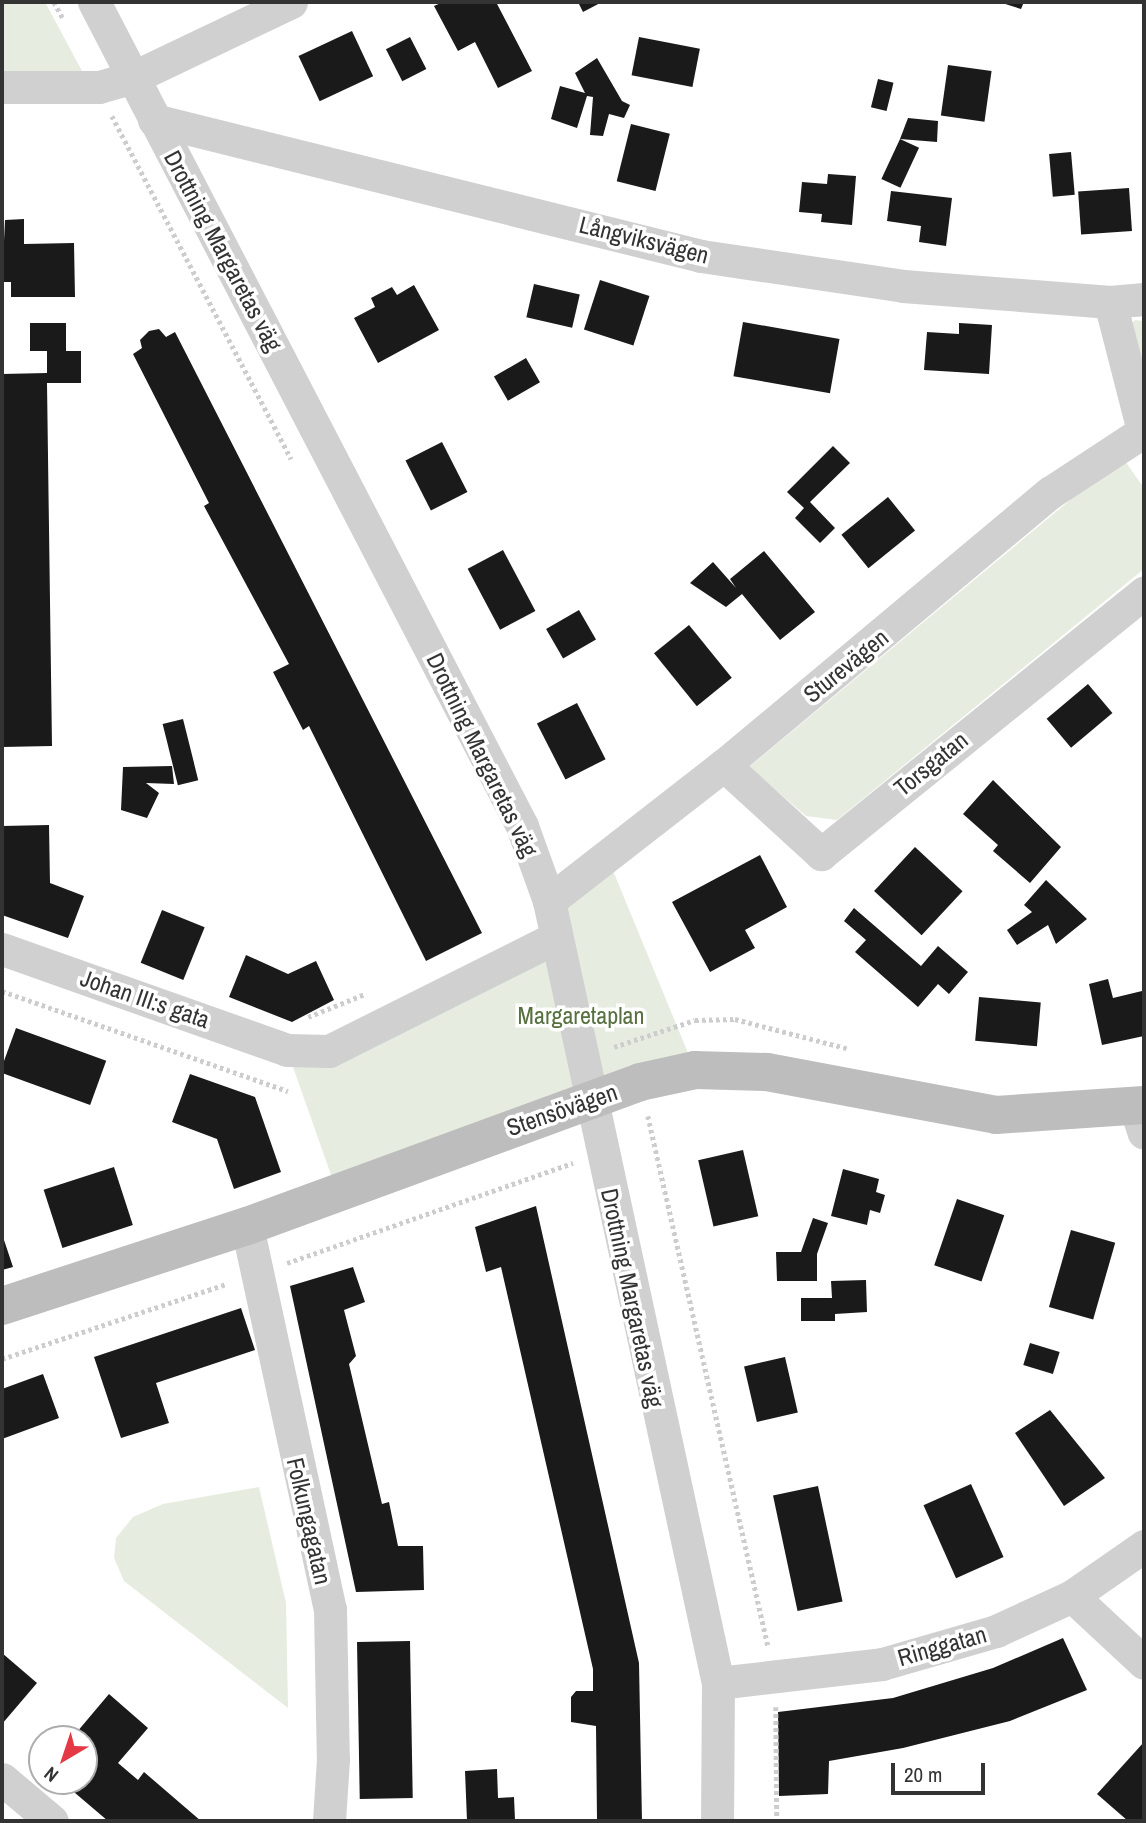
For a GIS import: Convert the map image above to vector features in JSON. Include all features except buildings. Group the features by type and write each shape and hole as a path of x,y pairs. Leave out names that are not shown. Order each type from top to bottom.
{"street":[{"name":"Drottning Margaretas väg","path":"94,2 522,826 549,901 589,1100 718,1683 717,1821"},
{"path":"2,87 99,86 134,77 292,2"},
{"name":"Långviksvägen","path":"154,120 701,256 903,286 1110,302 1144,299"},
{"path":"1110,302 1144,432"},
{"name":"Sturevägen","path":"549,901 724,765 1051,492 1144,432"},
{"name":"Torsgatan","path":"724,765 821,854 1144,592"},
{"name":"Johan III:s gata","path":"2,949 287,1050 328,1051 555,938"},
{"name":"Stensövägen","path":"2,1306 247,1226 640,1082 695,1070 767,1072 996,1115 1141,1115"},
{"name":"Folkungagatan","path":"247,1226 259,1272 292,1448 330,1609 333,1759 329,1821"},
{"name":"Ringgatan","path":"718,1683 776,1678 894,1660 996,1632 1072,1596 1144,1546"},
{"path":"1072,1596 1144,1663"},
{"path":"2,1779 52,1821"}],"path":[{"path":"306,1018 378,988"},
{"path":"2,991 288,1091"},
{"path":"640,1082 776,1678 777,1821"},
{"path":"2,1359 601,1154"}],"green space":[{"path":"2,2 45,2 82,71 2,72"},
{"path":"1135,320 1144,321 1144,383 1131,324"},
{"path":"1122,457 1144,488 1144,569 837,820 806,816 749,767"},
{"name":"Margaretaplan","path":"607,856 695,1070 337,1192 287,1050 329,1051 555,938 549,901"},
{"path":"259,1487 286,1603 288,1708 124,1581 114,1558 116,1538 133,1517 163,1504"}]}
